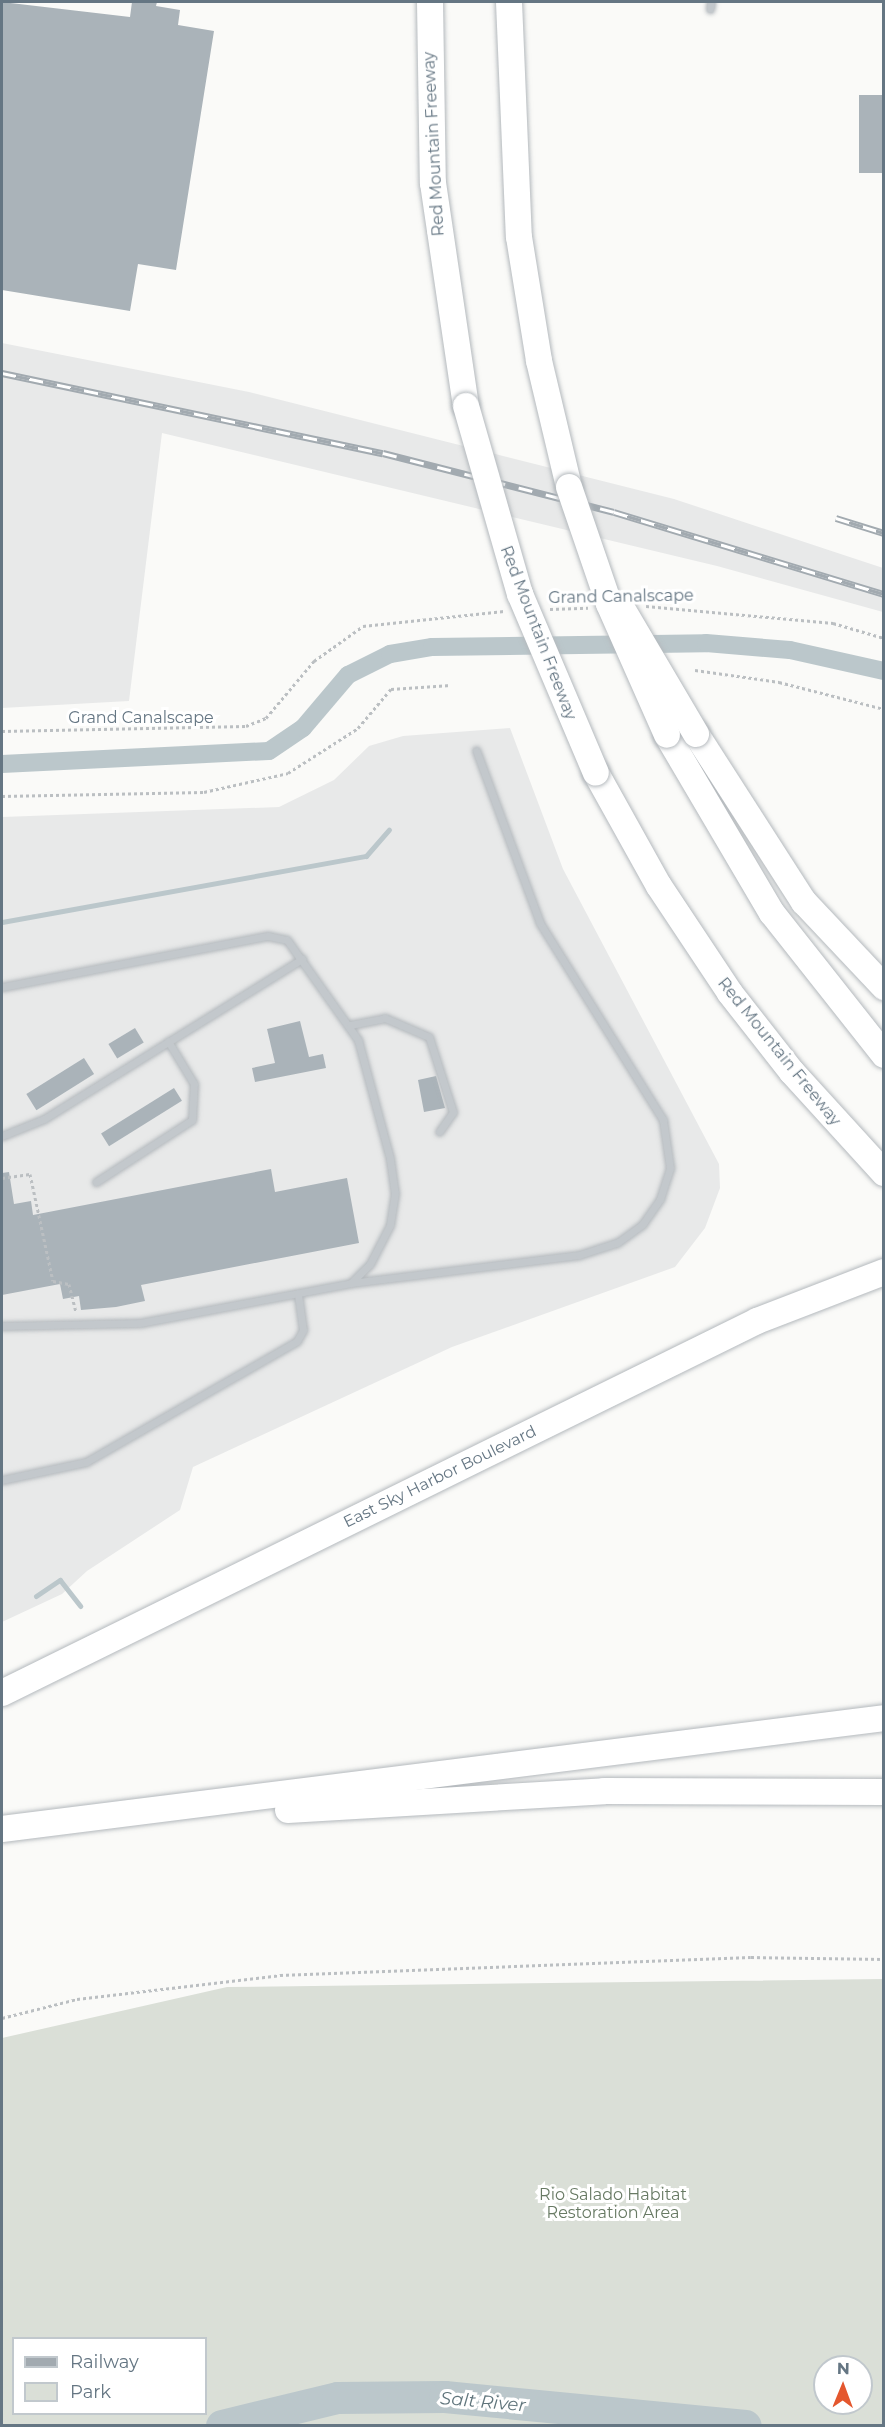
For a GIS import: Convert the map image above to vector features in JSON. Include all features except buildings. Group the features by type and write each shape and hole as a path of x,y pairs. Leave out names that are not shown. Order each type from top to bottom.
{"highway":[{"name":"Red Mountain Freeway","path":"430,2 433,183 466,406 520,594 597,773 659,886 724,984 792,1072 884,1173"},
{"path":"508,2 519,237 555,430 599,575 667,735 766,904 884,1055"},
{"path":"599,575 650,648 696,734 804,902 884,987"},
{"name":"East Sky Harbor Boulevard","path":"2,1693 757,1321 884,1272"},
{"path":"2,1830 884,1718"},
{"path":"2,1843 426,1799 604,1791 884,1792"}],"lane":[{"path":"2,1326 140,1323 351,1283 603,1250 642,1225 667,1183 670,1151 663,1120 540,923 476,750"},
{"path":"2,987 268,936 287,940 350,1025 366,1058 395,1193 384,1239 351,1283"},
{"path":"2,1136 44,1119 302,959"},
{"path":"350,1025 385,1018 429,1037 453,1112 439,1132"},
{"path":"96,1182 192,1120 194,1084 168,1041"},
{"path":"2,1480 86,1462 297,1341 303,1330 298,1293"}],"path":[{"name":"Grand Canalscape","path":"643,607 693,607 834,623 884,638"},
{"name":"Grand Canalscape","path":"539,610 597,608"},
{"name":"Grand Canalscape","path":"2,731 246,726 267,718 314,661 363,626 516,610"},
{"path":"695,670 779,682 884,709"},
{"path":"2,796 204,792 288,773 358,728 391,689 451,685"},
{"path":"2,1178 30,1174 53,1281 69,1284 76,1314"},
{"path":"2,2018 77,1999 280,1975 751,1957 884,1959"}],"shaded area":[{"path":"2,343 249,392 674,499 883,568 883,612 717,566 162,433 129,701 2,708"},
{"path":"510,728 563,869 719,1164 720,1188 705,1228 675,1267 452,1347 193,1467 180,1510 87,1571 62,1594 2,1622 2,817 279,807 334,780 369,746 403,736"}],"green space":[{"name":"Rio Salado Habitat Restoration Area","path":"883,1979 883,2425 2,2425 2,2038 227,1987"}],"waterway":[{"path":"2,764 269,751 303,728 348,675 390,654 432,647 706,643 790,650 884,671"},
{"path":"2,922 366,856 389,830"},
{"path":"36,1596 60,1580 80,1606"},
{"name":"Salt River","path":"222,2426 338,2398 445,2397 746,2426"}],"railway":[{"path":"2,373 383,453 614,512 884,594"},
{"path":"836,518 884,533"}]}
